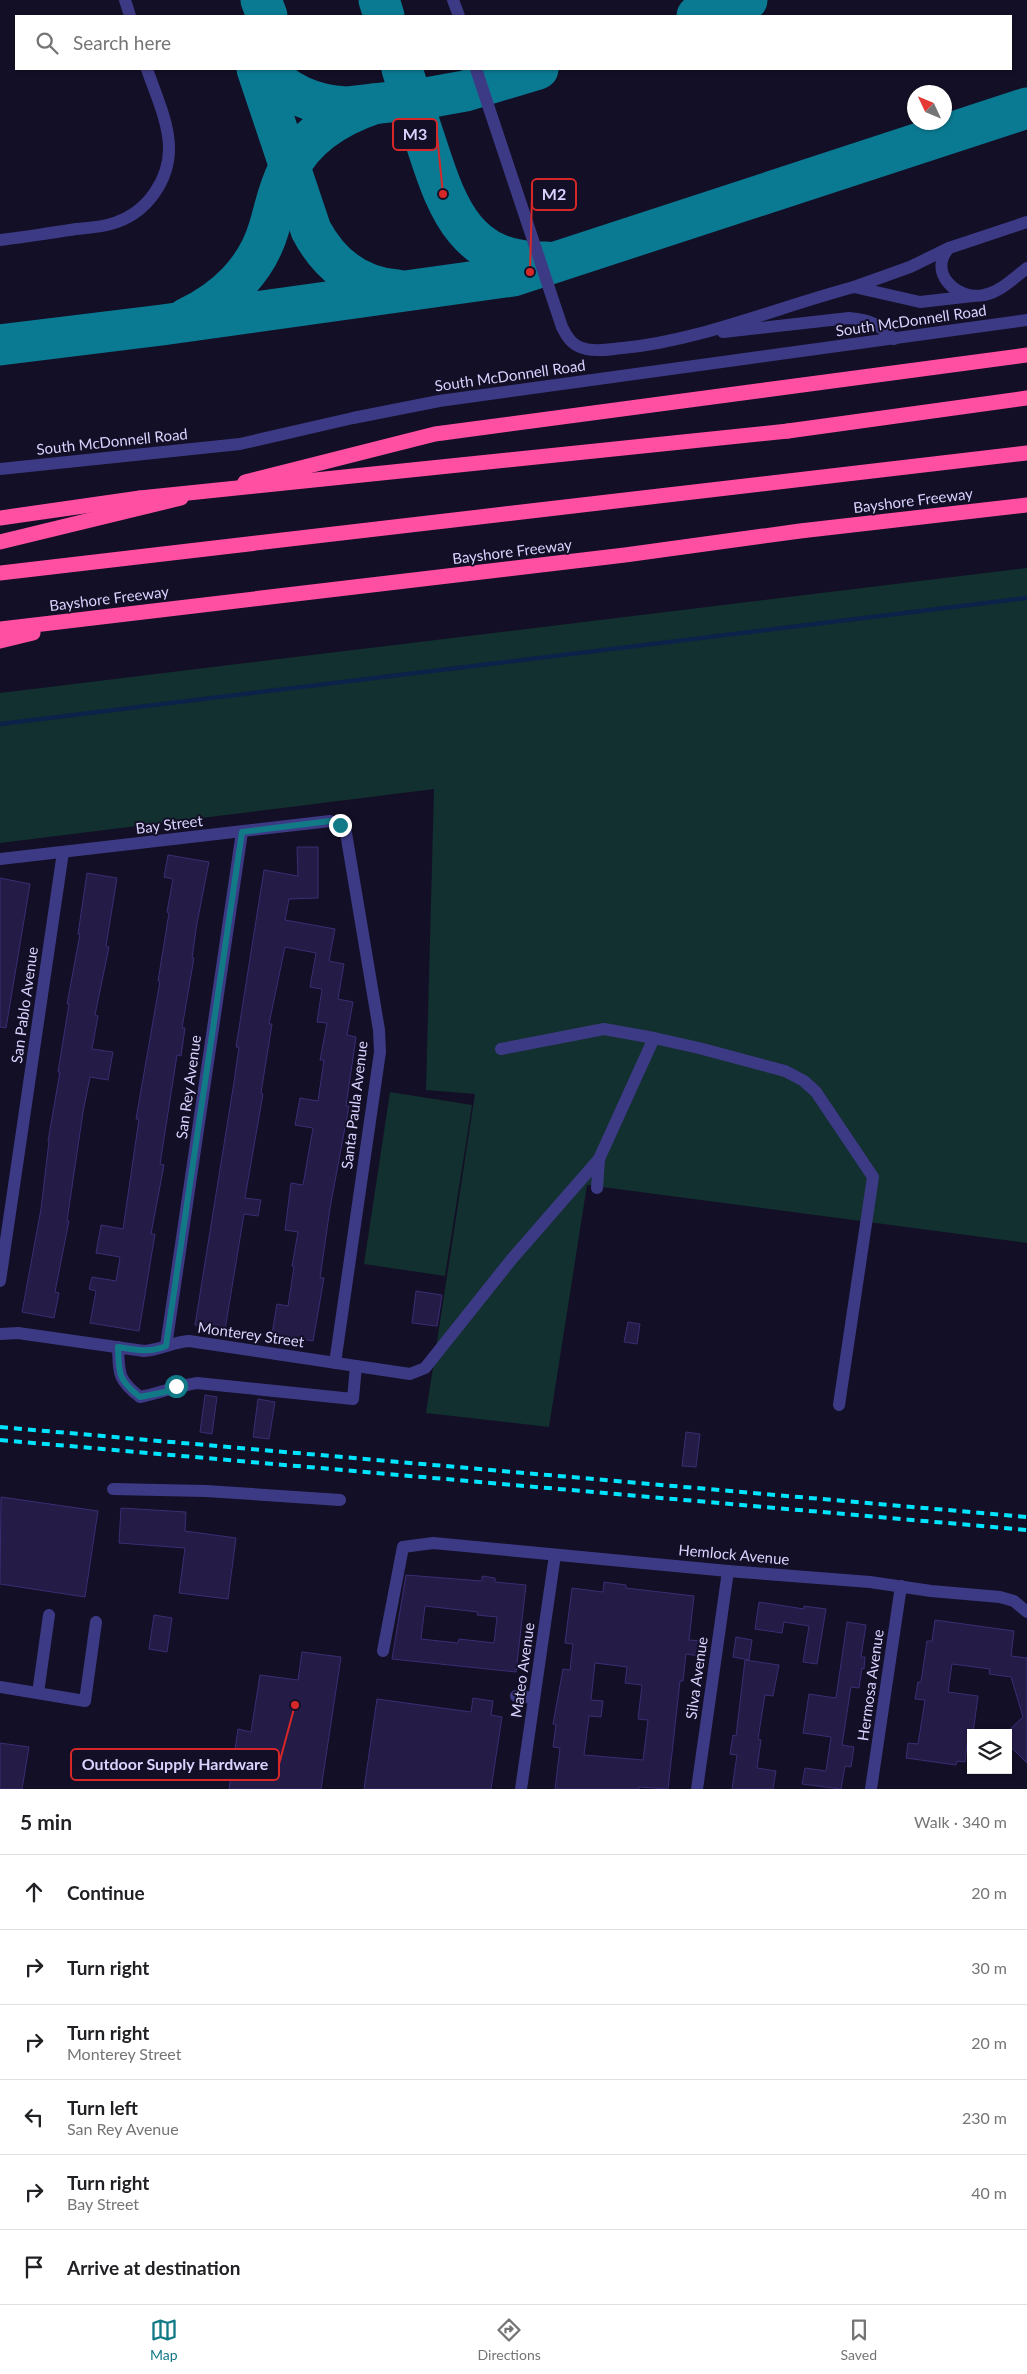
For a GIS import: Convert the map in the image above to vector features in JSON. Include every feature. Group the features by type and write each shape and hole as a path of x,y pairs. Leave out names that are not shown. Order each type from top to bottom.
{"highway":[{"path":"0,542 435,434 1027,355"},
{"path":"0,509 140,498 788,431 1027,398"},
{"path":"0,573 1027,453"},
{"path":"0,518 140,498"},
{"name":"Bayshore Freeway","path":"0,628 625,556 800,531 1027,505"},
{"path":"0,641 107,616"}],"street":[{"path":"125,0 130,15"},
{"path":"453,0 459,15"},
{"path":"0,240 108,225 134,214 148,202 163,179 168,162 169,146 166,129 147,70"},
{"path":"476,70 562,327 569,341 583,348 596,351 635,347 691,336 825,319 849,318 866,320 880,326 894,339"},
{"path":"691,336 804,300 854,287 910,267 949,248 1027,222"},
{"path":"949,248 944,254 941,265 944,277 951,287 961,294 973,296"},
{"path":"854,287 920,302 985,295 1001,288 1027,268"},
{"name":"South McDonnell Road","path":"0,469 240,444 353,418 439,401 1027,320"},
{"name":"Bay Street","path":"0,859 330,821 340,825"},
{"name":"Santa Paula Avenue","path":"335,1363 380,1052 379,1030 346,833 340,825"},
{"name":"San Rey Avenue","path":"166,1346 242,832"},
{"name":"San Pablo Avenue","path":"0,1281 63,852"},
{"path":"501,1049 604,1029 699,1048 785,1071 804,1081 825,1104 873,1177 840,1405"},
{"path":"597,1188 599,1159 654,1038"},
{"name":"Monterey Street","path":"0,1334 18,1333 144,1351 157,1350 177,1342 189,1341 410,1374 424,1368 511,1260 599,1159"},
{"path":"118,1347 119,1376 125,1386 140,1397 165,1392 176,1386 197,1383 353,1399 356,1366"},
{"path":"113,1489 206,1491 340,1500"},
{"name":"Hemlock Avenue","path":"383,1650 403,1547 433,1543 728,1571 870,1582 1000,1596 1014,1601 1027,1612"},
{"name":"Mateo Avenue","path":"521,1789 555,1555"},
{"name":"Silva Avenue","path":"697,1789 728,1571"},
{"name":"Hermosa Avenue","path":"871,1789 901,1586"},
{"path":"38,1693 49,1615"},
{"path":"0,1687 85,1701 96,1622"},
{"path":"516,1696 534,1698"}],"green space":[{"path":"1027,568 1027,1243 587,1185 549,1427 426,1413 475,1094 426,1090 434,789 0,843 0,693"},
{"path":"390,1092 472,1105 445,1276 364,1264"}],"building":[{"path":"297,847 318,847 318,898 289,899 285,920 335,929 329,961 344,964 338,999 353,1002 347,1035 356,1037 346,1106 349,1106 330,1208 320,1278 324,1278 313,1341 272,1334 277,1304 288,1306 294,1267 292,1266 298,1232 285,1230 291,1183 303,1185 313,1128 295,1125 300,1098 318,1101 324,1060 320,1060 327,1023 317,1022 322,989 310,987 316,953 285,947 269,1024 272,1024 261,1093 263,1094 245,1198 261,1200 258,1216 244,1214 225,1330 195,1325 234,1082 239,1047 236,1047 264,870 298,876"},
{"path":"168,855 209,862 197,923 192,958 194,958 182,1028 185,1028 181,1056 177,1055 160,1164 164,1165 151,1234 155,1234 139,1331 90,1323 96,1291 89,1289 92,1277 116,1281 120,1257 96,1253 101,1225 123,1229 139,1119 136,1119 160,981 158,981 169,913 167,912 173,879 164,877"},
{"path":"87,873 117,878 106,946 109,947 95,1015 98,1016 92,1049 113,1052 108,1080 90,1077 67,1221 69,1221 55,1292 59,1293 54,1318 22,1312 41,1209 48,1141 60,1072 58,1072 69,1004 67,1004 80,934 78,934"},
{"path":"0,878 30,884 6,1028 0,1027"},
{"path":"416,1291 442,1295 437,1326 412,1323"},
{"path":"628,1322 640,1324 637,1344 624,1342"},
{"path":"205,1395 217,1397 212,1434 200,1432"},
{"path":"258,1399 275,1402 269,1439 253,1437"},
{"path":"686,1432 700,1434 696,1467 682,1466"},
{"path":"1,1497 98,1511 85,1597 0,1584"},
{"path":"121,1508 186,1512 185,1531 236,1538 228,1599 179,1593 185,1548 119,1543"},
{"path":"406,1575 482,1581 482,1576 495,1578 495,1582 526,1585 516,1672 392,1659","holes":["425,1606 478,1612 477,1615 497,1617 494,1643 459,1639 458,1643 421,1639"]},
{"path":"604,1582 626,1585 626,1588 694,1596 689,1640 701,1641 699,1656 686,1654 683,1681 680,1681 668,1789 639,1787 639,1789 555,1789 560,1748 553,1747 556,1725 553,1724 563,1669 570,1670 573,1644 565,1643 572,1588 603,1592","holes":["595,1663 627,1667 625,1683 642,1685 638,1719 648,1720 643,1760 584,1755 589,1716 601,1717 603,1701 591,1700"]},
{"path":"759,1602 804,1609 804,1606 826,1609 817,1664 803,1662 809,1626 784,1622 782,1633 755,1629"},
{"path":"154,1615 172,1618 167,1652 149,1649"},
{"path":"935,1620 1014,1631 1011,1656 1027,1658 1027,1763 1012,1748 1012,1729 1010,1729 1023,1717 1011,1677 989,1674 990,1669 952,1664 948,1692 978,1696 974,1729 967,1729 965,1762 957,1761 956,1765 906,1758 908,1743 918,1744 925,1700 915,1699 918,1682 921,1682 927,1641 932,1641"},
{"path":"847,1622 866,1625 861,1657 865,1657 864,1669 862,1668 859,1688 851,1687 842,1745 854,1747 851,1767 845,1766 841,1789 802,1784 805,1768 826,1771 831,1737 803,1733 809,1694 836,1698"},
{"path":"736,1637 752,1640 749,1660 733,1657"},
{"path":"302,1652 341,1657 321,1789 229,1789 238,1729 251,1732 260,1675 298,1680"},
{"path":"745,1660 779,1665 773,1696 765,1695 758,1739 761,1740 757,1768 776,1771 773,1789 732,1789 737,1755 730,1754 733,1735 736,1736"},
{"path":"473,1698 493,1701 491,1715 502,1717 491,1789 364,1789 377,1699 471,1712"},
{"path":"0,1743 29,1747 22,1789 0,1789"}],"waterway":[{"path":"0,724 1027,598"}],"taxiway":[{"path":"261,0 267,15"},
{"path":"379,0 384,15"},
{"path":"700,15 747,0"},
{"path":"257,70 311,230 318,242 336,263 357,279 383,288 397,290"},
{"path":"266,70 282,85 301,96 323,104 346,107 426,98 465,91 535,70"},
{"path":"402,70 444,193 465,229 480,243 497,254 519,260 546,262"},
{"path":"187,318 201,311 226,293 248,270 264,243 279,191 288,170 304,147 313,137 335,121 373,104"},
{"path":"0,345 162,325 513,276 1027,108"}],"railway":[{"path":"0,1427 1027,1517"},
{"path":"0,1440 1027,1530"}],"place":[{"name":"M3","path":"443,194"},
{"name":"M2","path":"530,272"},
{"name":"Outdoor Supply Hardware","path":"295,1705"}],"route":[{"path":"176,1386 165,1392 140,1397 125,1386 119,1376 118,1347 144,1351 157,1350 166,1346 242,832 330,821 340,825"}]}
